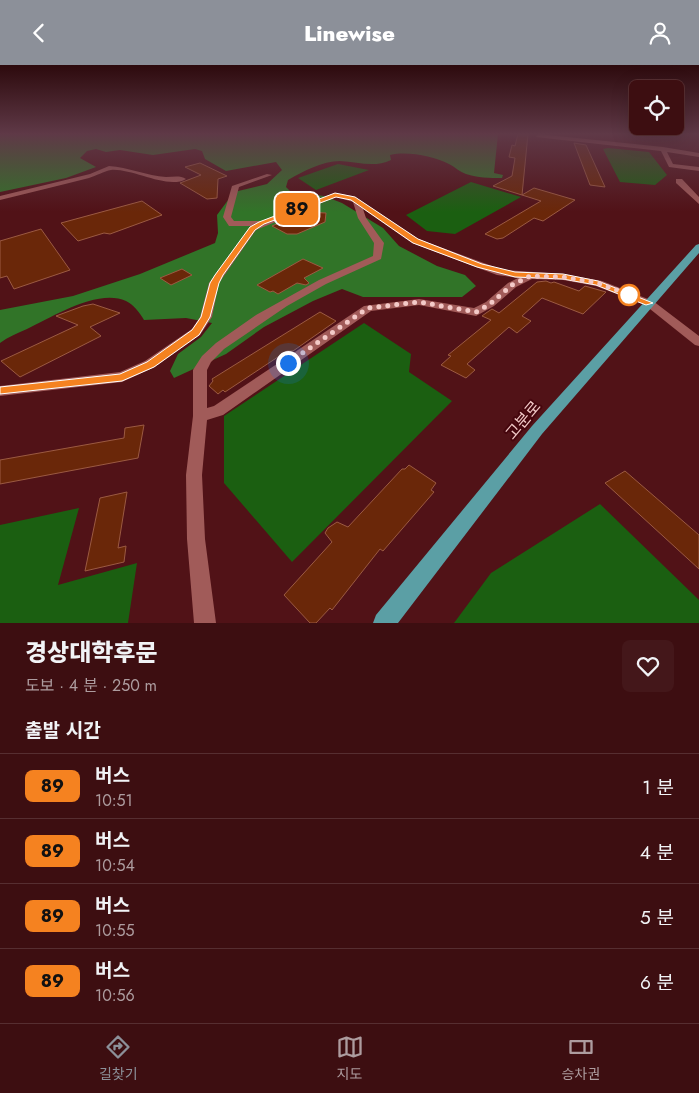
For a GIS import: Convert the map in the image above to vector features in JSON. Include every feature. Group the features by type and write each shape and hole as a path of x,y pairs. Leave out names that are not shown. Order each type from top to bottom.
{"main road":[{"name":"고분로","path":"384,623 537,430 699,247"}],"street":[{"path":"668,160 671,166 699,169"},
{"path":"0,198 92,175 109,168 125,169 163,179 182,179"},
{"path":"261,223 232,224 227,217 236,186 269,175"},
{"path":"679,181 699,202"},
{"path":"0,391 122,377 150,364 196,332 206,317 214,283 253,228 261,223 335,195 352,198 415,241 501,273 563,277 598,283 649,303 699,342"},
{"path":"205,623 196,539 194,493 200,416 200,370 213,350 297,296 335,276 357,268 378,257 379,243 362,218 357,202"},
{"path":"200,416 218,411 368,308 419,302 476,312 490,304 512,285 530,276"}],"green space":[{"path":"0,160 84,160 96,167 66,178 0,192"},
{"path":"207,160 391,160 379,164 333,161 307,170 288,180 286,187 290,191 324,196 342,203 383,228 399,246 437,266 465,275 476,286 462,297 363,297 342,289 313,301 264,327 226,354 174,378 170,371 178,354 201,337 212,323 186,318 144,320 136,309 126,301 115,298 102,298 62,311 0,343 0,310 73,296 140,274 215,243 218,233 217,215 234,192 267,184 282,170 276,162 226,171"},
{"path":"439,160 495,160 494,173 503,175 502,178 475,176 464,173"},
{"path":"609,160 655,160 667,175 655,185 620,182"},
{"path":"338,164 369,170 316,190 298,178"},
{"path":"471,182 521,197 455,234 427,231 406,215"},
{"path":"364,323 411,354 409,372 452,401 292,562 224,483 224,416"},
{"path":"600,504 699,600 699,623 454,623 491,573"},
{"path":"79,508 58,585 137,563 128,623 0,623 0,525"}],"building":[{"path":"515,160 525,160 522,195 493,186 512,176"},
{"path":"580,160 593,160 605,187 590,185"},
{"path":"200,163 227,176 218,179 217,198 207,199 180,183 201,175 185,167"},
{"path":"534,188 575,200 543,221 534,218 503,238 497,239 485,234 541,201 522,195"},
{"path":"142,201 162,215 110,234 104,233 78,241 61,223"},
{"path":"305,212 326,213 325,222 297,234 287,234 272,226"},
{"path":"41,229 70,270 14,289 7,276 0,278 0,241"},
{"path":"303,259 323,268 304,278 309,283 306,285 297,283 278,294 257,285"},
{"path":"182,269 192,275 171,285 160,278"},
{"path":"546,281 579,291 585,286 606,292 583,314 542,298 522,316 531,321 517,333 509,327 467,364 475,370 466,378 441,365 451,356 448,355 491,320 482,316 492,309 499,313 537,282"},
{"path":"93,304 120,313 90,327 101,336 20,377 1,361 78,325 56,316"},
{"path":"320,312 336,321 293,351 287,351 225,392 223,390 218,394 209,386 213,381 212,379"},
{"path":"144,425 138,458 0,484 0,460 124,438 125,428"},
{"path":"409,465 436,483 431,490 434,492 383,551 380,549 332,610 330,608 316,623 310,623 284,595 332,542 325,533 328,528 337,522 348,527 402,469"},
{"path":"625,471 699,535 699,569 605,483"},
{"path":"127,492 118,548 126,546 124,562 85,571 100,498"}],"bus line":[{"name":"89","path":"0,391 122,377 150,364 196,332 206,317 214,283 253,228 261,223 335,195 344,195 352,198 415,241 479,266 501,273 563,277 598,283 649,303"}],"route":[{"path":"288,363 368,308 419,302 476,312 490,304 512,285 530,276 563,277 598,283 632,296 629,295"}]}
